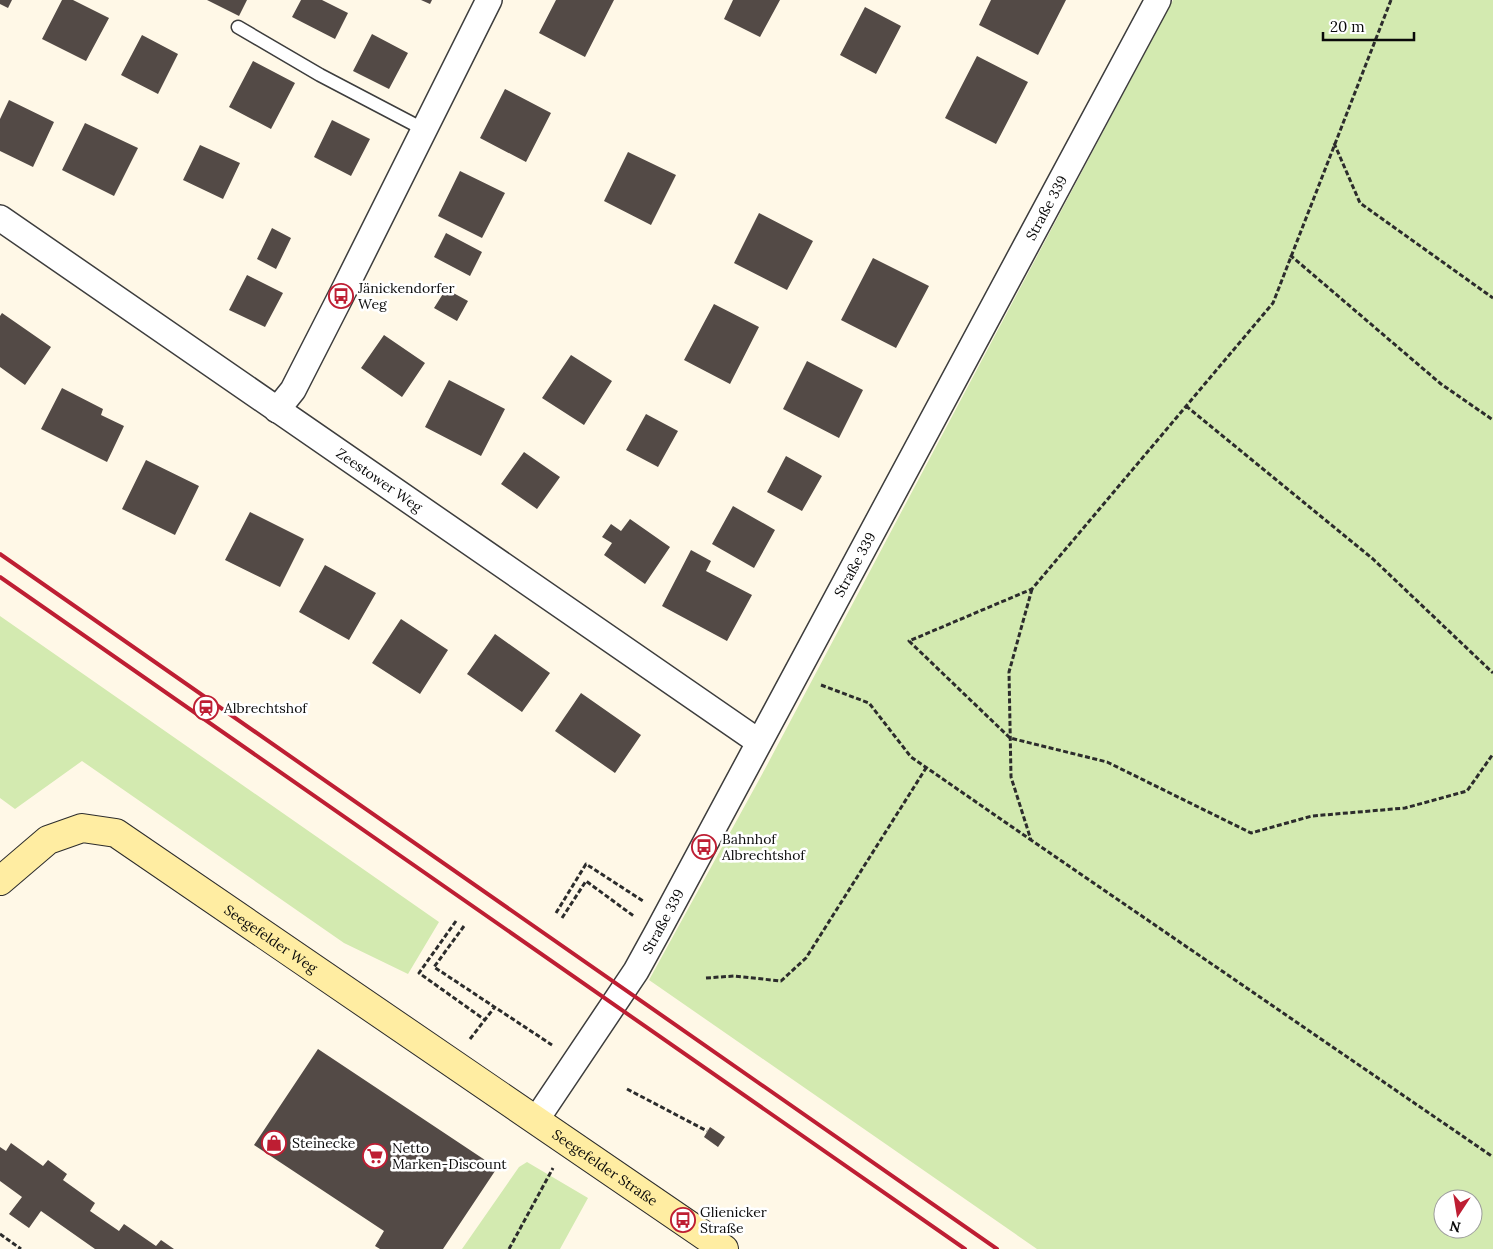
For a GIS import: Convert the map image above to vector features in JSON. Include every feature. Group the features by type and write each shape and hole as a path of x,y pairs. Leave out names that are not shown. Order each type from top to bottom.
{"street":[{"path":"277,410 297,382 489,0"},
{"name":"Straße 339","path":"536,1120 636,971 1158,0"},
{"name":"Zeestower Weg","path":"0,218 759,742"},
{"name":"Seegefelder Weg","path":"0,881 48,840 82,828 116,833 536,1120"},
{"name":"Seegefelder Straße","path":"536,1120 724,1249"}],"lane":[{"path":"238,27 320,75 423,129"}],"path":[{"path":"1031,840 1011,777 1009,672 1032,589 1273,303 1290,255 1391,0"},
{"path":"1334,143 1360,202 1493,298"},
{"path":"1290,255 1442,384 1493,420"},
{"path":"1186,406 1374,559 1493,673"},
{"path":"1032,589 909,641 1010,738 1107,762 1251,833 1312,816 1406,808 1467,791 1493,754"},
{"path":"795,675 869,703 911,757 926,768 1493,1157"},
{"path":"706,978 734,976 781,981 806,958 926,768"},
{"path":"556,913 586,864 644,902"},
{"path":"562,918 586,881 626,911"},
{"path":"456,921 419,973 485,1020"},
{"path":"464,926 434,967 556,1048"},
{"path":"468,1042 494,1008"},
{"path":"627,1089 708,1132"},
{"path":"509,1249 554,1168"},
{"path":"0,1234 21,1249"}],"green space":[{"path":"1173,0 1493,0 1493,1249 1037,1249 649,980 766,767"},
{"path":"0,616 439,922 408,974 344,943 82,761 15,809 0,798"},
{"path":"527,1162 588,1198 560,1249 462,1249 519,1167"}],"building":[{"path":"0,0 12,0 8,8 0,4"},
{"path":"62,0 73,0 109,18 86,61 42,39"},
{"path":"207,0 247,0 239,16"},
{"path":"301,0 322,0 348,13 335,39 292,17"},
{"path":"421,0 432,0 430,4"},
{"path":"556,0 614,0 585,57 539,33"},
{"path":"733,0 780,0 760,37 724,19"},
{"path":"991,0 1066,0 1038,55 979,25"},
{"path":"865,7 901,26 876,74 840,55"},
{"path":"372,34 408,53 389,89 353,71"},
{"path":"142,35 178,54 158,94 121,75"},
{"path":"977,56 1028,82 996,144 945,118"},
{"path":"253,61 295,83 271,129 229,107"},
{"path":"505,89 551,113 526,162 480,138"},
{"path":"9,100 54,122 33,167 0,151 0,119"},
{"path":"332,120 370,139 351,176 314,157"},
{"path":"85,123 138,148 114,196 62,170"},
{"path":"200,145 240,163 223,199 183,180"},
{"path":"628,152 676,175 651,225 604,201"},
{"path":"460,171 505,193 482,238 438,216"},
{"path":"759,213 813,241 787,290 734,263"},
{"path":"272,228 291,238 276,269 257,259"},
{"path":"446,233 482,252 470,276 434,257"},
{"path":"873,258 929,286 896,348 841,320"},
{"path":"247,275 283,293 265,327 229,310"},
{"path":"446,289 468,301 457,321 434,308"},
{"path":"714,304 759,327 730,384 684,360"},
{"path":"2,313 51,347 25,385 0,367 0,316"},
{"path":"384,335 425,363 402,397 361,368"},
{"path":"571,355 612,381 584,425 542,398"},
{"path":"807,361 863,390 839,438 783,409"},
{"path":"449,380 505,409 481,456 425,427"},
{"path":"62,388 103,409 101,415 124,426 107,462 41,429"},
{"path":"646,414 678,431 658,467 626,450"},
{"path":"524,452 560,477 537,509 501,484"},
{"path":"786,456 822,476 802,511 767,492"},
{"path":"146,460 199,486 175,535 122,509"},
{"path":"733,506 775,530 754,568 712,544"},
{"path":"250,512 304,539 280,587 225,560"},
{"path":"630,519 670,547 645,584 604,555 612,543 602,537 611,524 621,531"},
{"path":"691,550 711,561 706,571 752,595 727,641 662,606"},
{"path":"325,565 376,593 349,640 299,612"},
{"path":"401,619 448,650 420,694 372,663"},
{"path":"495,634 550,673 522,712 467,674"},
{"path":"581,693 641,735 615,773 555,731"},
{"name":"Netto Marken-Discount","path":"318,1049 497,1168 443,1249 380,1249 375,1246 384,1231 254,1145"},
{"path":"710,1127 725,1137 718,1147 704,1137"},
{"path":"11,1143 43,1166 48,1160 67,1174 63,1180 95,1203 90,1211 119,1231 124,1224 156,1246 161,1240 174,1249 95,1249 41,1211 29,1228 9,1214 22,1197 0,1181 0,1147 6,1151"}],"railway":[{"path":"0,554 997,1249"},
{"path":"0,577 965,1249"}],"place":[{"name":"Jänickendorfer Weg","path":"341,296"},
{"name":"Albrechtshof","path":"206,708"},
{"name":"Bahnhof Albrechtshof","path":"704,847"},
{"name":"Steinecke","path":"274,1143"},
{"name":"Netto Marken-Discount","path":"375,1156"},
{"name":"Glienicker Straße","path":"683,1220"}]}
